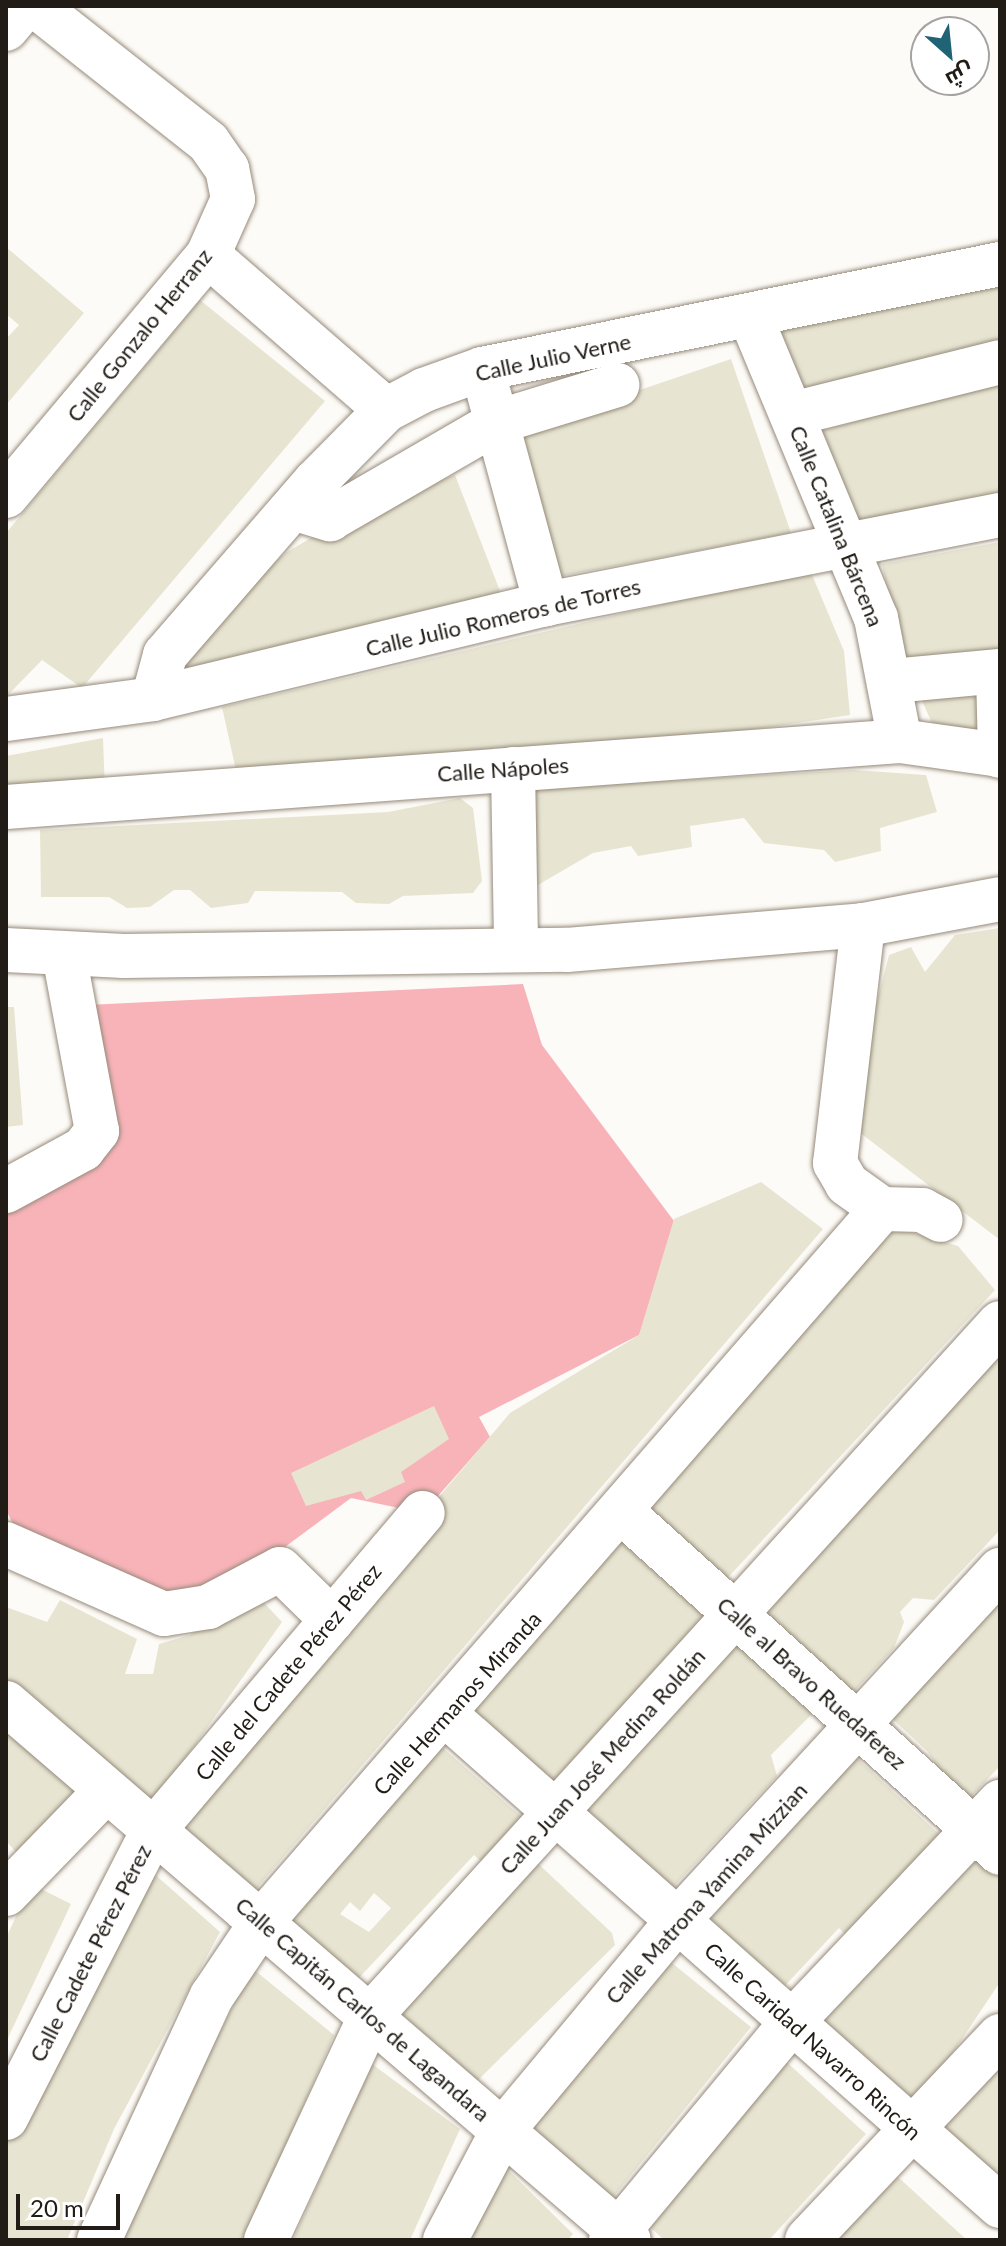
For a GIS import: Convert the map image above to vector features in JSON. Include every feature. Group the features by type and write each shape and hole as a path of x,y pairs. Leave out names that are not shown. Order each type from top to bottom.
{"street":[{"path":"6,29 25,6"},
{"name":"Calle Gonzalo Herranz","path":"6,496 208,255 233,199 227,169 208,142 36,6"},
{"path":"208,255 386,410"},
{"name":"Calle Julio Verne","path":"153,699 165,655 293,508 386,410 482,369 751,318 1000,264"},
{"name":"Calle Catalina Bárcena","path":"751,318 847,546 892,681 900,741"},
{"path":"792,414 1000,362"},
{"path":"482,369 546,604"},
{"path":"293,508 330,519 497,422 617,385"},
{"name":"Calle Julio Romeros de Torres","path":"6,719 153,699 546,604 1000,515"},
{"path":"892,681 999,671"},
{"name":"Calle Nápoles","path":"6,807 900,741 1000,756 999,671"},
{"path":"513,769 516,948"},
{"path":"6,950 64,954 516,948 863,925 1000,899"},
{"path":"863,925 834,1151 842,1178 882,1209 922,1210 941,1220"},
{"path":"6,1191 83,1149 97,1131 64,954"},
{"name":"Calle Hermanos Miranda","path":"99,2240 212,1996 263,1920 624,1514 882,1209"},
{"name":"Calle Juan José Medina Roldán","path":"266,2240 371,2015 1000,1323"},
{"name":"Calle del Cadete Pérez Pérez","path":"153,1831 423,1513"},
{"name":"Calle al Bravo Ruedaferez","path":"624,1514 858,1725 991,1828"},
{"path":"6,1544 164,1614 208,1607 280,1569 332,1620"},
{"name":"Calle Matrona Yamina Mizzian","path":"445,2240 503,2130 678,1920 1000,1570"},
{"name":"Calle Capitán Carlos de Lagandara","path":"6,1703 105,1792 263,1920 503,2130 619,2237"},
{"name":"Calle Caridad Navarro Rincón","path":"447,1716 1000,2206"},
{"path":"10,1888 105,1792"},
{"path":"619,2237 792,2022 991,1828"},
{"name":"Calle Cadete Pérez Pérez","path":"6,2118 153,1831"},
{"path":"807,2240 1000,2036"}],"shaded area":[{"path":"523,984 542,1045 680,1229 639,1335 479,1417 490,1437 423,1513 351,1498 258,1567 181,1601 19,1536 6,1510 6,1203 110,1140 87,1005"}],"building":[{"path":"6,247 84,313 6,405 6,339 19,325 6,314"},
{"path":"1000,286 1000,351 797,404 766,329"},
{"path":"200,300 325,401 82,688 42,660 6,697 6,533"},
{"path":"731,359 791,533 561,576 519,431"},
{"path":"1000,382 1000,502 855,535 809,434"},
{"path":"455,475 507,609 172,682 221,606 287,552 364,507"},
{"path":"1000,542 1000,655 905,673 882,564"},
{"path":"810,570 844,651 850,715 638,747 237,775 222,707"},
{"path":"982,685 981,733 936,732 919,694"},
{"path":"103,738 105,791 6,798 6,756"},
{"path":"854,770 926,775 937,812 880,828 881,851 835,862 824,850 764,843 744,818 690,826 692,847 638,856 631,846 593,853 524,893 522,789"},
{"path":"460,798 473,808 482,881 473,893 403,896 389,904 356,903 342,892 255,891 248,903 211,908 190,890 174,890 150,907 127,908 109,897 41,897 40,830 388,812"},
{"path":"1000,928 1000,1240 846,1122 889,955 911,947 925,972 955,935"},
{"path":"6,1007 14,1007 23,1125 6,1127"},
{"path":"761,1182 823,1229 250,1896 161,1825 510,1413 639,1335 674,1219"},
{"path":"893,1227 958,1246 995,1290 720,1586 635,1510"},
{"path":"1000,1344 1000,1530 934,1600 913,1598 900,1612 904,1622 894,1648 846,1700 754,1611"},
{"path":"434,1406 449,1439 401,1472 405,1482 366,1500 361,1491 306,1506 291,1473"},
{"path":"615,1531 709,1612 550,1795 456,1714"},
{"path":"1000,1585 1000,1766 963,1805 927,1751 884,1711"},
{"path":"252,1590 282,1622 143,1818 6,1691 6,1607 47,1622 60,1600 137,1639 125,1674 153,1674 159,1644 190,1635"},
{"path":"726,1633 815,1711 771,1755 777,1776 662,1899 564,1809"},
{"path":"6,1733 78,1791 19,1855 6,1841"},
{"path":"436,1742 523,1818 483,1863 474,1855 357,1980 290,1921","holes":["374,1893 391,1908 369,1932 340,1914 350,1902 360,1911"]},
{"path":"848,1750 939,1834 846,1935 839,1928 780,1991 698,1917"},
{"path":"971,1847 1000,1874 1000,1982 950,2057 902,2108 809,2023"},
{"path":"530,1856 612,1933 615,1945 471,2087 387,2008"},
{"path":"151,1871 220,1932 114,2129 67,2240 6,2240 6,2141 106,1939"},
{"path":"31,1884 71,1904 6,2042 6,1938"},
{"path":"667,1959 751,2027 611,2199 527,2132"},
{"path":"252,1968 334,2035 245,2240 117,2240"},
{"path":"1000,2051 1000,2182 936,2123"},
{"path":"781,2057 866,2134 769,2240 664,2240 637,2215"},
{"path":"372,2064 460,2129 410,2240 293,2240"},
{"path":"496,2158 573,2234 568,2240 461,2240"},
{"path":"887,2167 967,2240 820,2240"}]}
